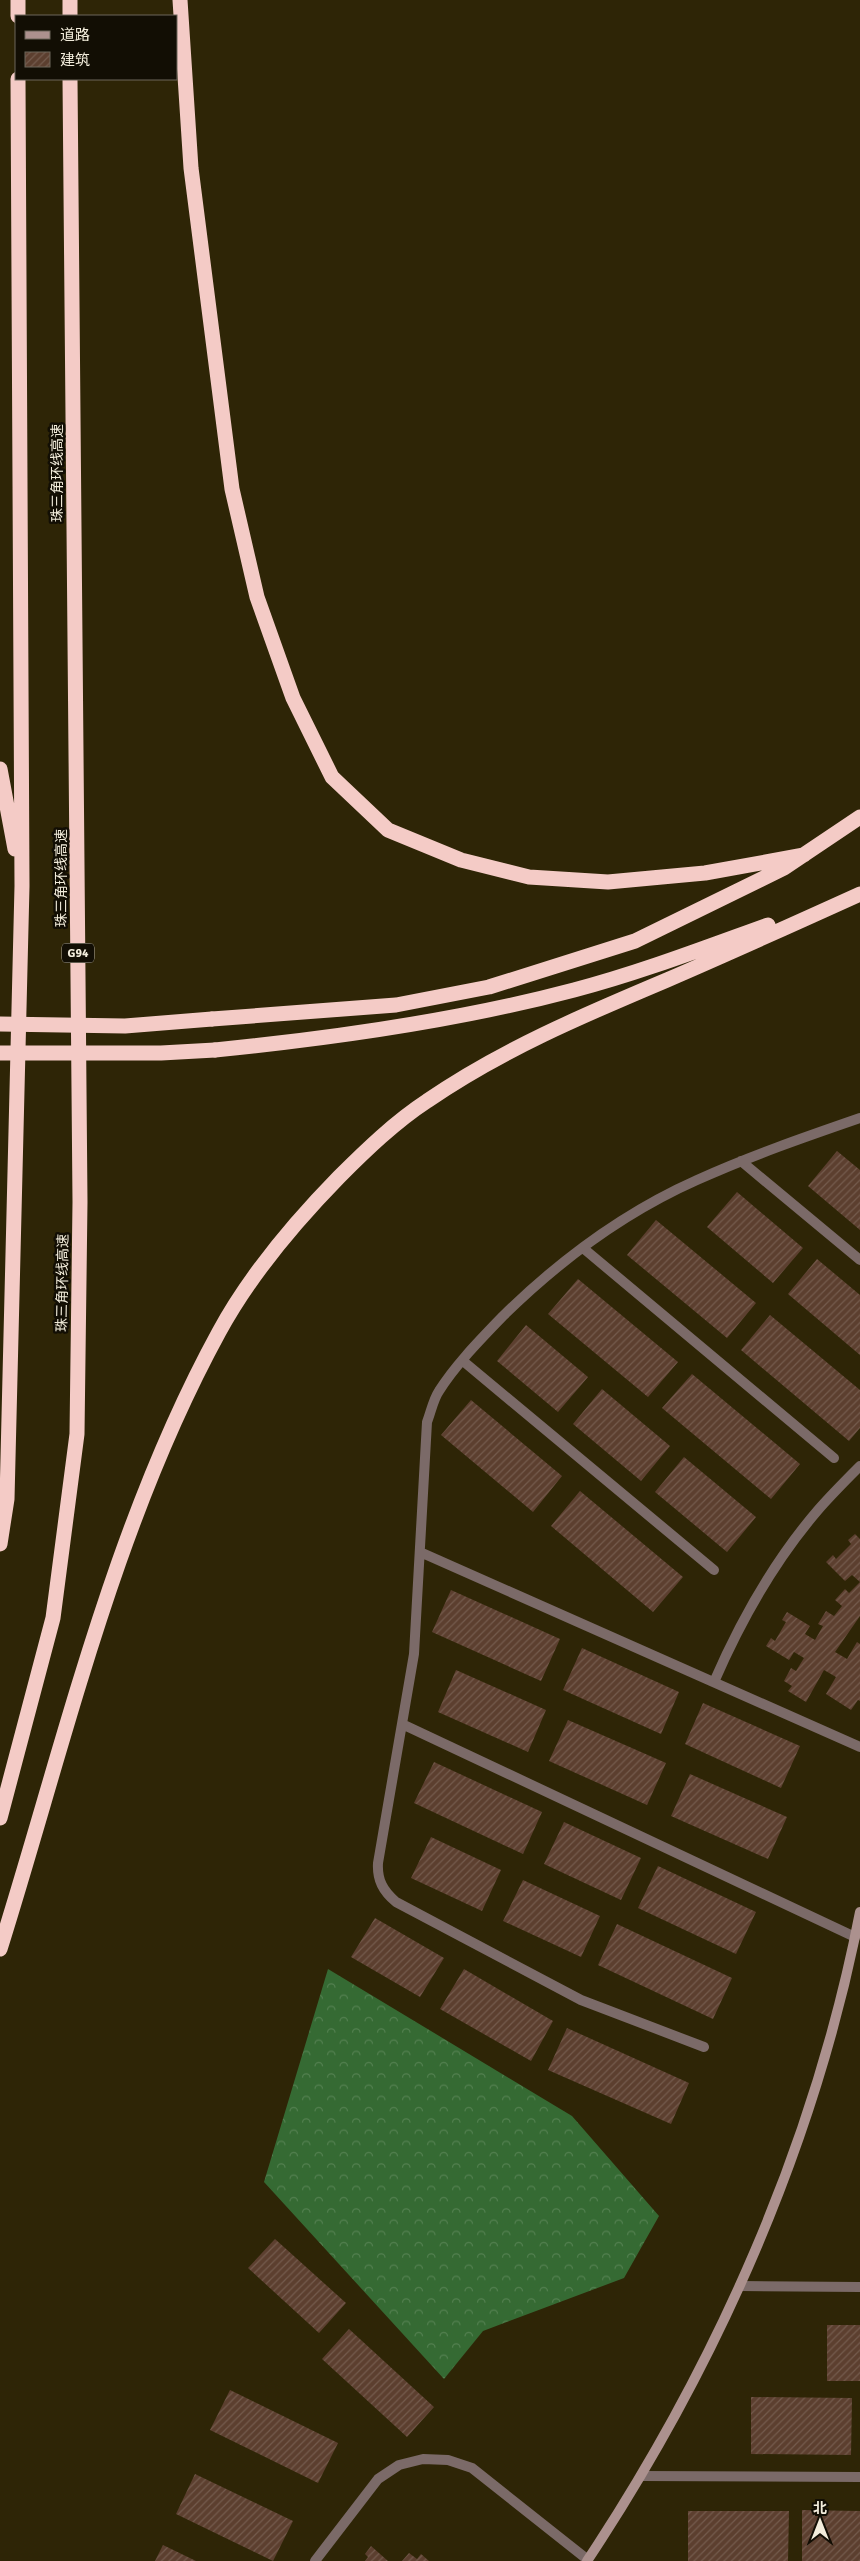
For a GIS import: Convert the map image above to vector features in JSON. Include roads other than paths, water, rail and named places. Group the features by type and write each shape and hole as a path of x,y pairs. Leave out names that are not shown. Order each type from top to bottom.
{"highway":[{"path":"18,0 18,15"},
{"path":"70,0 70,15"},
{"path":"180,0 191,168 232,489 257,597 293,698 332,778 388,830 461,860 529,877 608,882 705,872 804,855"},
{"path":"0,1544 7,1499 22,886 18,80"},
{"name":"珠三角环线高速","path":"0,1818 53,1618 77,1434 80,1202 70,80"},
{"path":"0,770 22,886"},
{"path":"0,1024 125,1026 396,1005 489,987 635,941 784,868 860,817"},
{"path":"0,1053 107,1054 215,1050 400,1026 574,990 669,960 860,893"},
{"path":"0,1949 97,1630 125,1548 156,1467 220,1330 260,1269 309,1207 365,1151 424,1102 493,1059 573,1020 860,893"}],"street":[{"path":"587,2560 641,2476 692,2386 740,2286 783,2182 807,2111 829,2040 860,1912"}],"lane":[{"path":"704,2046 581,2000 389,1896 379,1880 378,1863 414,1654 427,1422 438,1392 463,1360 518,1302 582,1248 657,1200 741,1161 860,1118"},
{"path":"741,1161 860,1260"},
{"path":"582,1248 834,1458"},
{"path":"463,1360 714,1570"},
{"path":"714,1682 743,1622 771,1574 817,1511 860,1466"},
{"path":"420,1552 860,1747"},
{"path":"402,1724 855,1937"},
{"path":"740,2286 860,2287"},
{"path":"315,2561 378,2479 399,2466 423,2459 448,2460 472,2468 587,2560"},
{"path":"641,2476 860,2477"}]}
